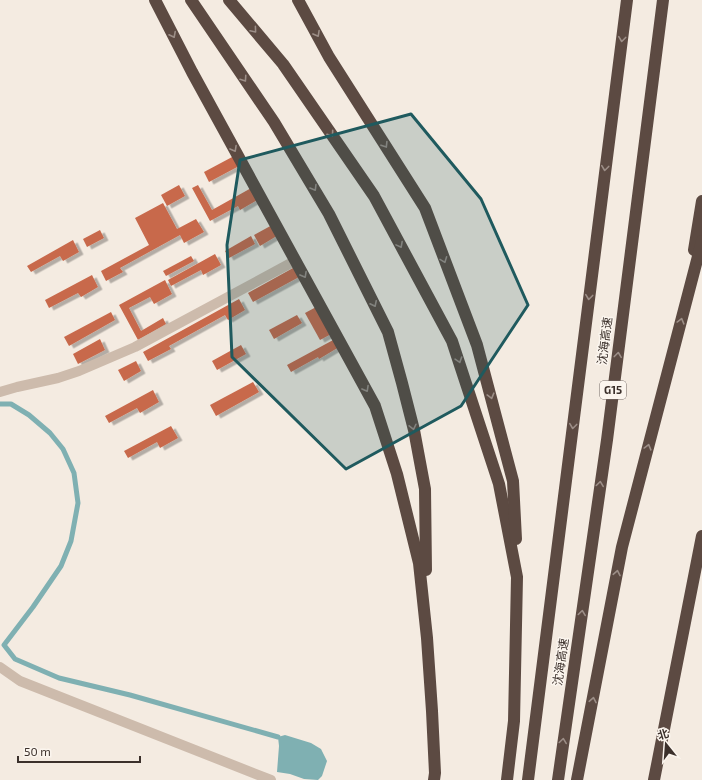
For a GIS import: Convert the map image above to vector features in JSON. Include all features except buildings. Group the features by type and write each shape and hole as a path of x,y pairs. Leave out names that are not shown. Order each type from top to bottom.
{"highway":[{"path":"155,0 192,72 375,406 397,474 419,563 427,638 432,711 435,773 434,780"},
{"path":"191,0 274,122 329,214 388,332 414,430 425,489 427,638"},
{"path":"229,0 283,64 374,196 452,341 499,484 517,577"},
{"path":"298,0 329,57 425,208 477,345 513,481 517,577 514,721 507,780"},
{"name":"沈海高速","path":"528,780 626,0"},
{"name":"沈海高速","path":"558,780 607,440 663,0"},
{"path":"687,299 702,201"},
{"path":"577,780 622,547 702,240"},
{"path":"655,780 702,536"},
{"path":"655,780 702,576"}],"lane":[{"path":"0,392 78,372 135,347 291,263"},
{"path":"0,667 20,681 271,780"}],"highlighted area":[{"path":"411,114 481,199 528,305 461,406 346,469 232,357 227,245 240,160"}],"water":[{"path":"285,735 311,743 321,749 327,761 322,776 318,780 304,779 290,774 277,772 279,746 278,737"}],"waterway":[{"path":"0,404 11,404 29,415 50,433 63,449 74,473 78,503 71,541 61,566 33,607 4,645 15,659 59,678 130,695 278,737"}]}
